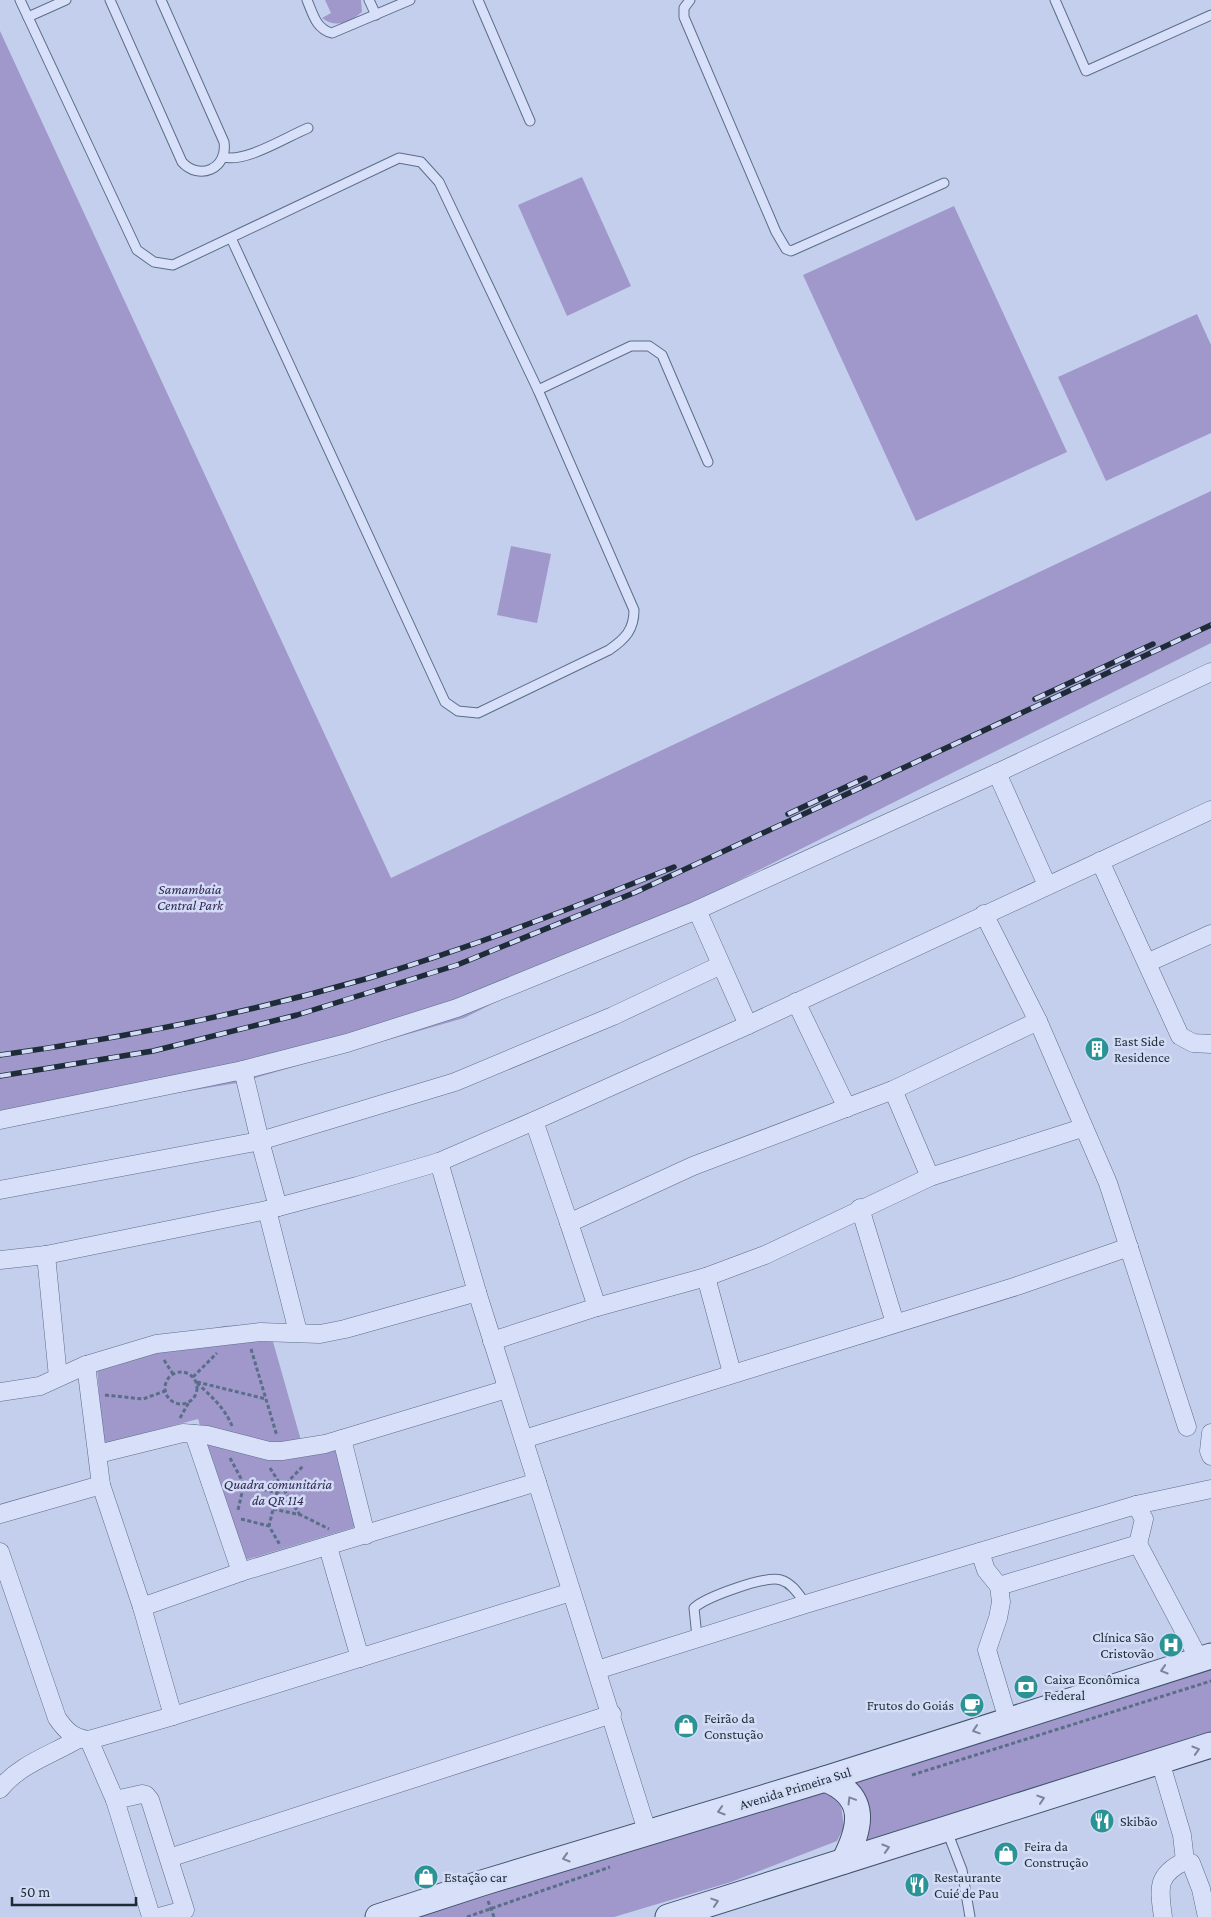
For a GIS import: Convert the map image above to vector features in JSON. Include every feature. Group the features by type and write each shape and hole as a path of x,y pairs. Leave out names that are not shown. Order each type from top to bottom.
{"main road":[{"name":"Avenida Primeira Sul","path":"378,1917 825,1779 1205,1658"},
{"path":"672,1916 1211,1745"},
{"path":"825,1779 849,1794 858,1815 856,1838 844,1861"}],"street":[{"path":"0,1120 243,1070 347,1043 457,1008 697,910 997,773 1211,672"},
{"path":"997,773 1046,885"},
{"path":"0,1260 46,1255 272,1208 438,1162 748,1025 1211,810"},
{"path":"1100,861 1180,1036 1194,1043 1211,1044"},
{"path":"697,910 748,1025"},
{"path":"984,914 1038,1021 1082,1128 1108,1183 1187,1427"},
{"path":"1146,963 1211,934"},
{"path":"0,1190 260,1141 455,1082 613,1016 721,965"},
{"path":"796,1002 847,1108"},
{"path":"569,1223 693,1166 893,1090 1038,1021"},
{"path":"243,1070 260,1141 298,1332"},
{"path":"893,1090 930,1177"},
{"path":"534,1121 597,1307"},
{"path":"492,1341 597,1307 706,1277 765,1255 860,1208 930,1177 1082,1128"},
{"path":"438,1162 476,1292 538,1482 571,1592 612,1714 648,1834"},
{"path":"860,1208 895,1323"},
{"path":"524,1439 1017,1286 1129,1247"},
{"path":"46,1255 58,1377"},
{"path":"706,1277 732,1373"},
{"path":"0,1392 40,1386 86,1365 156,1344 221,1335 298,1332 320,1334 345,1329 476,1292"},
{"path":"86,1365 101,1485 142,1606 173,1716"},
{"path":"98,1454 169,1435 194,1434 218,1438 247,1447 282,1451 325,1444 507,1389"},
{"path":"1211,1433 1209,1451 1211,1456"},
{"path":"194,1434 241,1572"},
{"path":"342,1439 366,1535"},
{"path":"142,1606 241,1572 538,1482"},
{"path":"0,1514 101,1485"},
{"path":"597,1670 697,1637 1136,1505 1211,1490"},
{"path":"1136,1505 1144,1519 1138,1544 1205,1658"},
{"path":"999,1586 1138,1544"},
{"path":"328,1547 360,1658"},
{"path":"0,1552 57,1718 65,1730 83,1739 114,1800 150,1914 157,1917 187,1913 146,1795 114,1800"},
{"path":"980,1552 986,1570 999,1586 1001,1602 998,1618 987,1650 1008,1720"},
{"path":"0,1789 10,1776 22,1768 83,1739 173,1716 571,1592"},
{"path":"169,1858 612,1714"},
{"path":"1160,1761 1182,1835 1184,1861"},
{"path":"1163,1917 1161,1901 1164,1874 1169,1868 1184,1861 1191,1863 1201,1889 1207,1917"}],"lane":[{"path":"20,0 138,250 154,262 173,265 399,158 421,162 439,182 538,390 634,610 634,624 624,640 609,650 478,713 458,711 445,702 231,238"},
{"path":"28,17 66,0"},
{"path":"110,0 182,162 186,167 200,172 214,168 224,157 224,142 161,0"},
{"path":"307,0 318,24 327,32 338,32 410,0"},
{"path":"369,0 376,16"},
{"path":"478,0 530,121"},
{"path":"690,0 684,8 684,17 776,232 786,249 791,251 944,183"},
{"path":"1055,0 1086,70 1211,15"},
{"path":"224,157 231,159 246,156 308,128"},
{"path":"538,390 631,346 649,346 662,355 708,462"},
{"path":"697,1637 694,1608 701,1602 732,1589 778,1579 787,1582 806,1604"},
{"path":"946,1829 962,1870 970,1917"}],"path":[{"path":"249,1342 282,1451"},
{"path":"193,1377 219,1350"},
{"path":"196,1382 197,1393 194,1398 185,1404 175,1403 165,1391 166,1382 173,1374 184,1372 193,1377 228,1416 247,1447 283,1486 300,1516 273,1509"},
{"path":"196,1382 266,1399"},
{"path":"90,1394 143,1399 165,1391"},
{"path":"218,1438 244,1484 236,1518 269,1526"},
{"path":"288,1558 269,1526 277,1493 325,1444"},
{"path":"244,1484 277,1493"}],"green space":[{"path":"325,0 361,0 362,12 353,19 343,23 332,23 322,18 331,13"},
{"name":"Samambaia Central Park","path":"0,31 391,878 1211,491 1211,643 464,1018 237,1083 0,1122"},
{"path":"582,177 631,286 567,316 518,205"},
{"path":"954,206 1067,452 916,521 803,275"},
{"path":"1197,314 1211,345 1211,433 1106,481 1058,377"},
{"path":"511,546 551,554 537,623 497,615"},
{"name":"Quadra comunitária da QR 114","path":"268,1324 302,1444 338,1437 362,1525 242,1561 198,1419 103,1444 96,1355 224,1326"},
{"path":"1211,1656 1211,1734 858,1846 842,1776"},
{"path":"823,1791 840,1798 844,1827 837,1841 731,1882 614,1917 412,1917"}],"railway":[{"path":"0,1076 153,1051 297,1015 457,965 636,892 1211,625"},
{"path":"1035,699 1153,644"},
{"path":"788,814 865,778"},
{"path":"0,1055 93,1041 186,1023 324,991 447,953 523,926 674,867"}],"place":[{"name":"East Side Residence","path":"1097,1049"},
{"name":"Clínica São Cristovão","path":"1171,1645"},
{"name":"Caixa Econômica Federal","path":"1026,1687"},
{"name":"Frutos do Goiás","path":"972,1705"},
{"name":"Feirão da Constução","path":"686,1726"},
{"name":"Skibão","path":"1102,1821"},
{"name":"Feira da Construção","path":"1006,1854"},
{"name":"Estação car","path":"426,1877"},
{"name":"Restaurante Cuié de Pau","path":"917,1885"}]}
